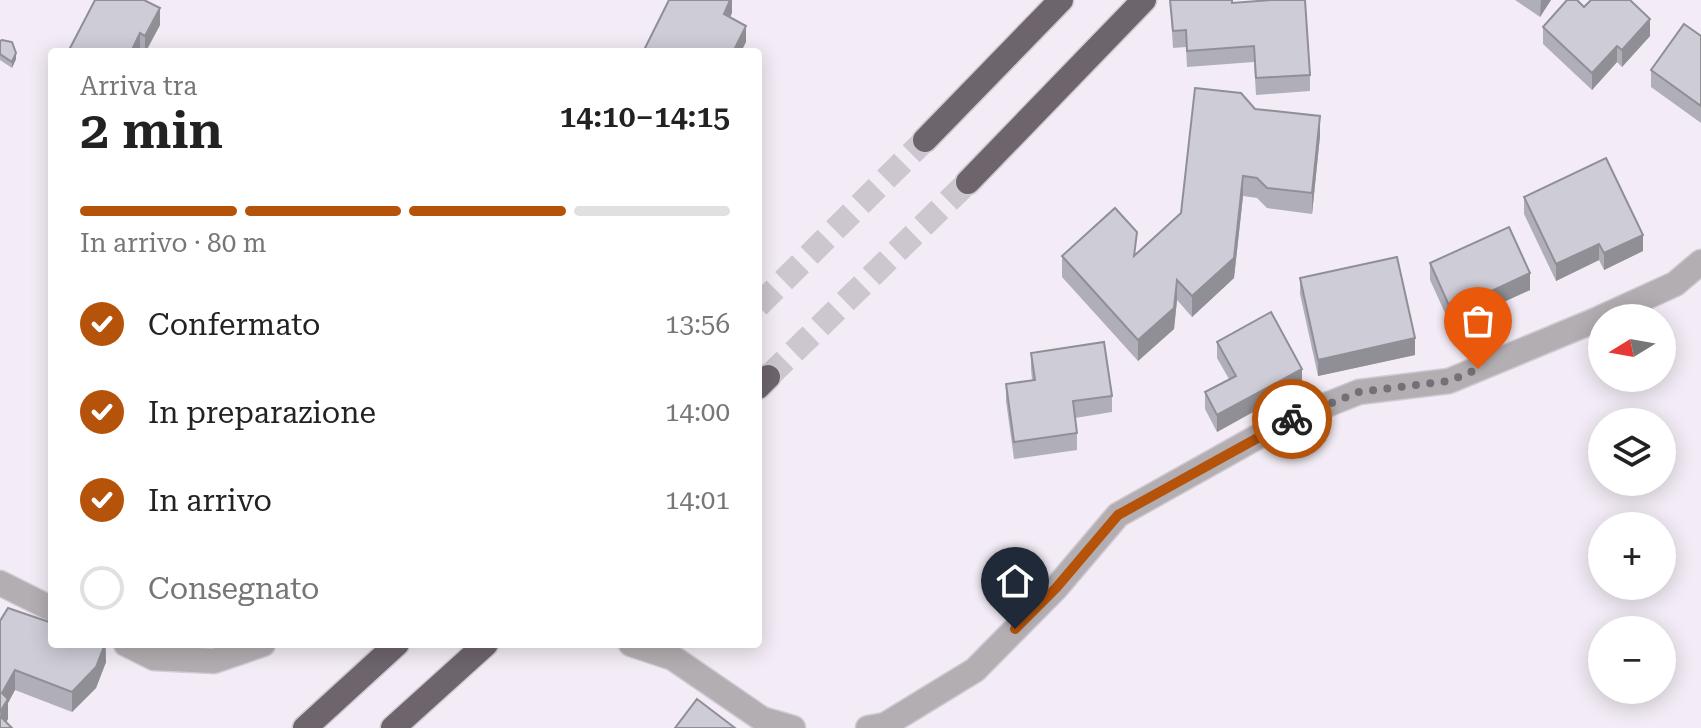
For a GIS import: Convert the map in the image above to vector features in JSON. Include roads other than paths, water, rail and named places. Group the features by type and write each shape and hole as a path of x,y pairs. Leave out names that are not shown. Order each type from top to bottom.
{"highway":[{"path":"925,140 1061,0"},
{"path":"968,182 1144,0"},
{"path":"305,728 393,648"},
{"path":"393,728 482,648"}],"street":[{"path":"868,728 885,725 975,670 1056,588 1118,515 1286,421 1359,392 1449,381 1675,284 1701,262"},
{"path":"0,583 48,607"},
{"path":"134,648 154,658 214,661 251,648"},
{"path":"643,648 673,658 762,719 793,728"}],"tunnel":[{"path":"762,302 925,140"},
{"path":"768,377 968,182"}]}
